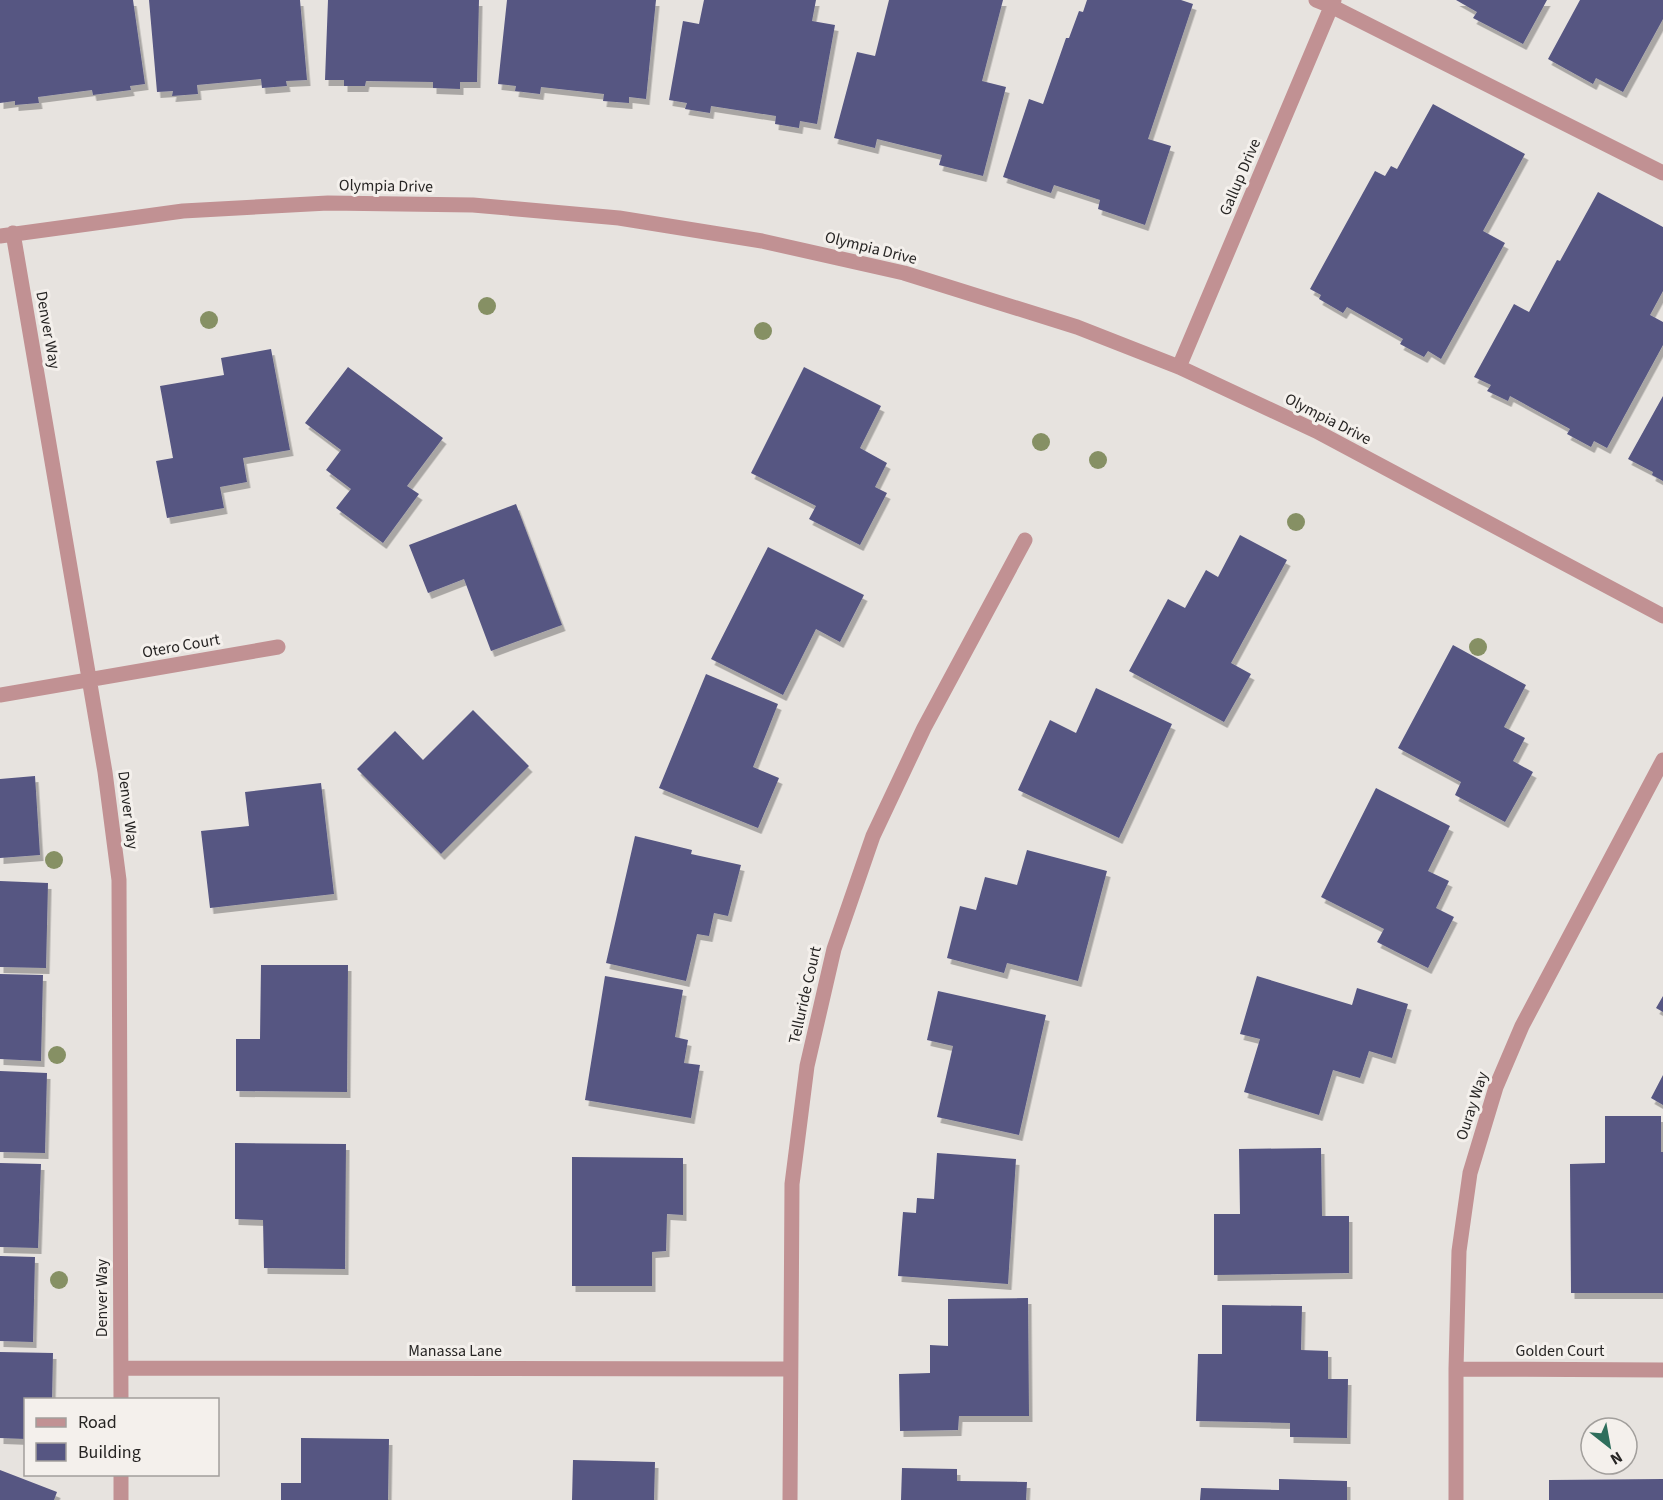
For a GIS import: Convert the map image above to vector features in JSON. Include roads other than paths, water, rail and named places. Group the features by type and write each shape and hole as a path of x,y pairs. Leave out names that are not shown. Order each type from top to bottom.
{"street":[{"path":"1316,0 1333,3 1663,173"},
{"name":"Gallup Drive","path":"1179,367 1333,3"},
{"name":"Olympia Drive","path":"6,235 183,211 328,203 473,205 619,218 762,241 904,273 1077,327 1179,367 1316,432 1663,616"},
{"name":"Denver Way","path":"6,235 90,680 119,880 121,1398"},
{"name":"Telluride Court","path":"789,1500 792,1184 807,1065 834,950 873,836 919,739 1025,540"},
{"name":"Otero Court","path":"0,696 278,647"},
{"name":"Ouray Way","path":"1456,1500 1456,1369 1461,1240 1470,1173 1496,1087 1522,1026 1663,760"},
{"name":"Manassa Lane","path":"121,1368 790,1369"},
{"name":"Golden Court","path":"1456,1369 1663,1370"},
{"path":"121,1476 121,1500"}]}
